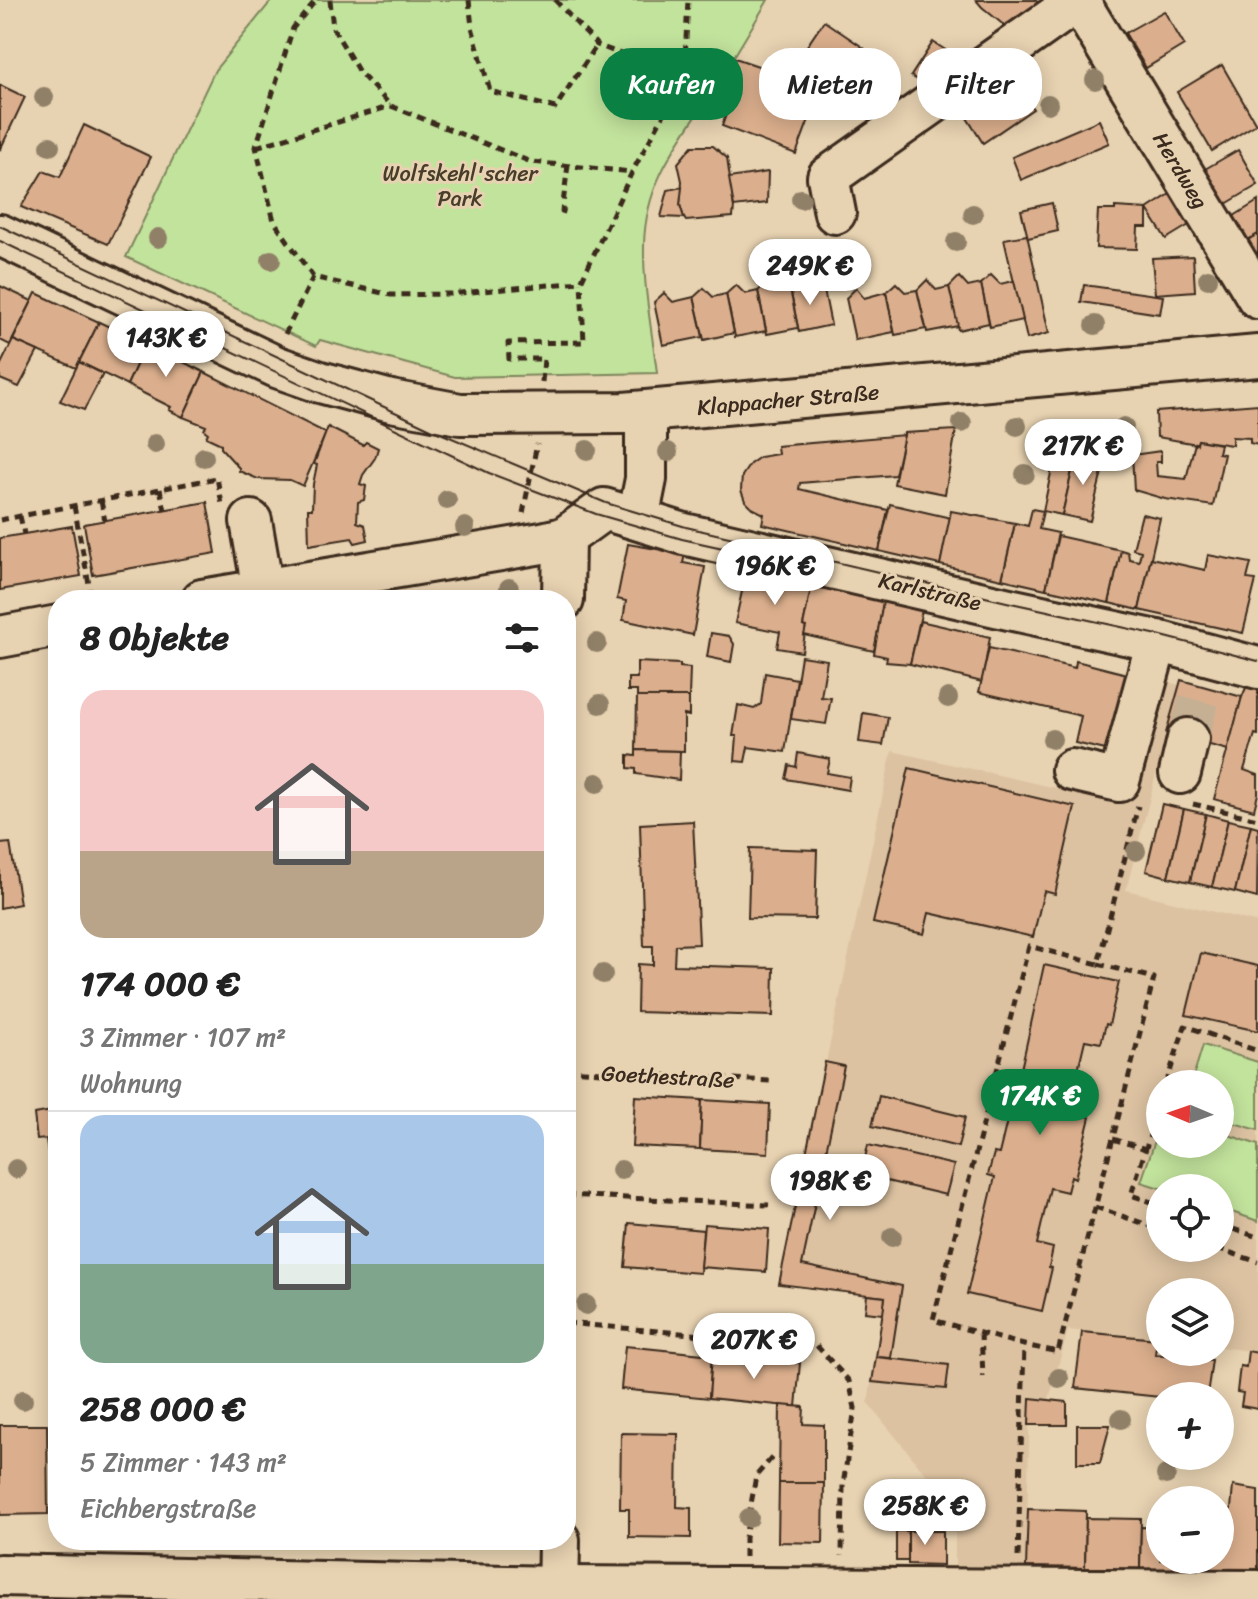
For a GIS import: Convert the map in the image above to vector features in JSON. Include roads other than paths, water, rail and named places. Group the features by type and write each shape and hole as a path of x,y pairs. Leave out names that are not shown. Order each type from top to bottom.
{"street":[{"path":"835,213 828,177 1078,0"},
{"name":"Herdweg","path":"1078,0 1258,298"},
{"name":"Klappacher Straße","path":"0,235 272,365 391,401 460,414 646,412 1258,356"},
{"path":"236,514 263,590 564,538 621,514 646,479 646,412"},
{"name":"Karlstraße","path":"621,514 684,534 1157,641 1201,669 1258,668"},
{"path":"563,590 564,538"},
{"path":"0,637 48,628"},
{"path":"1072,770 1119,781 1157,641"},
{"path":"558,1593 559,1550"},
{"path":"0,1575 558,1593 745,1588 1258,1591"}],"tunnel":[{"path":"1188,739 1203,686"}],"tram line":[{"path":"0,226 433,430 606,503 686,527 1158,635 1258,661"},
{"path":"0,241 489,473 596,514 732,550"}],"park label":[{"name":"Wolfskehl'scher Park","path":"460,186"}]}
